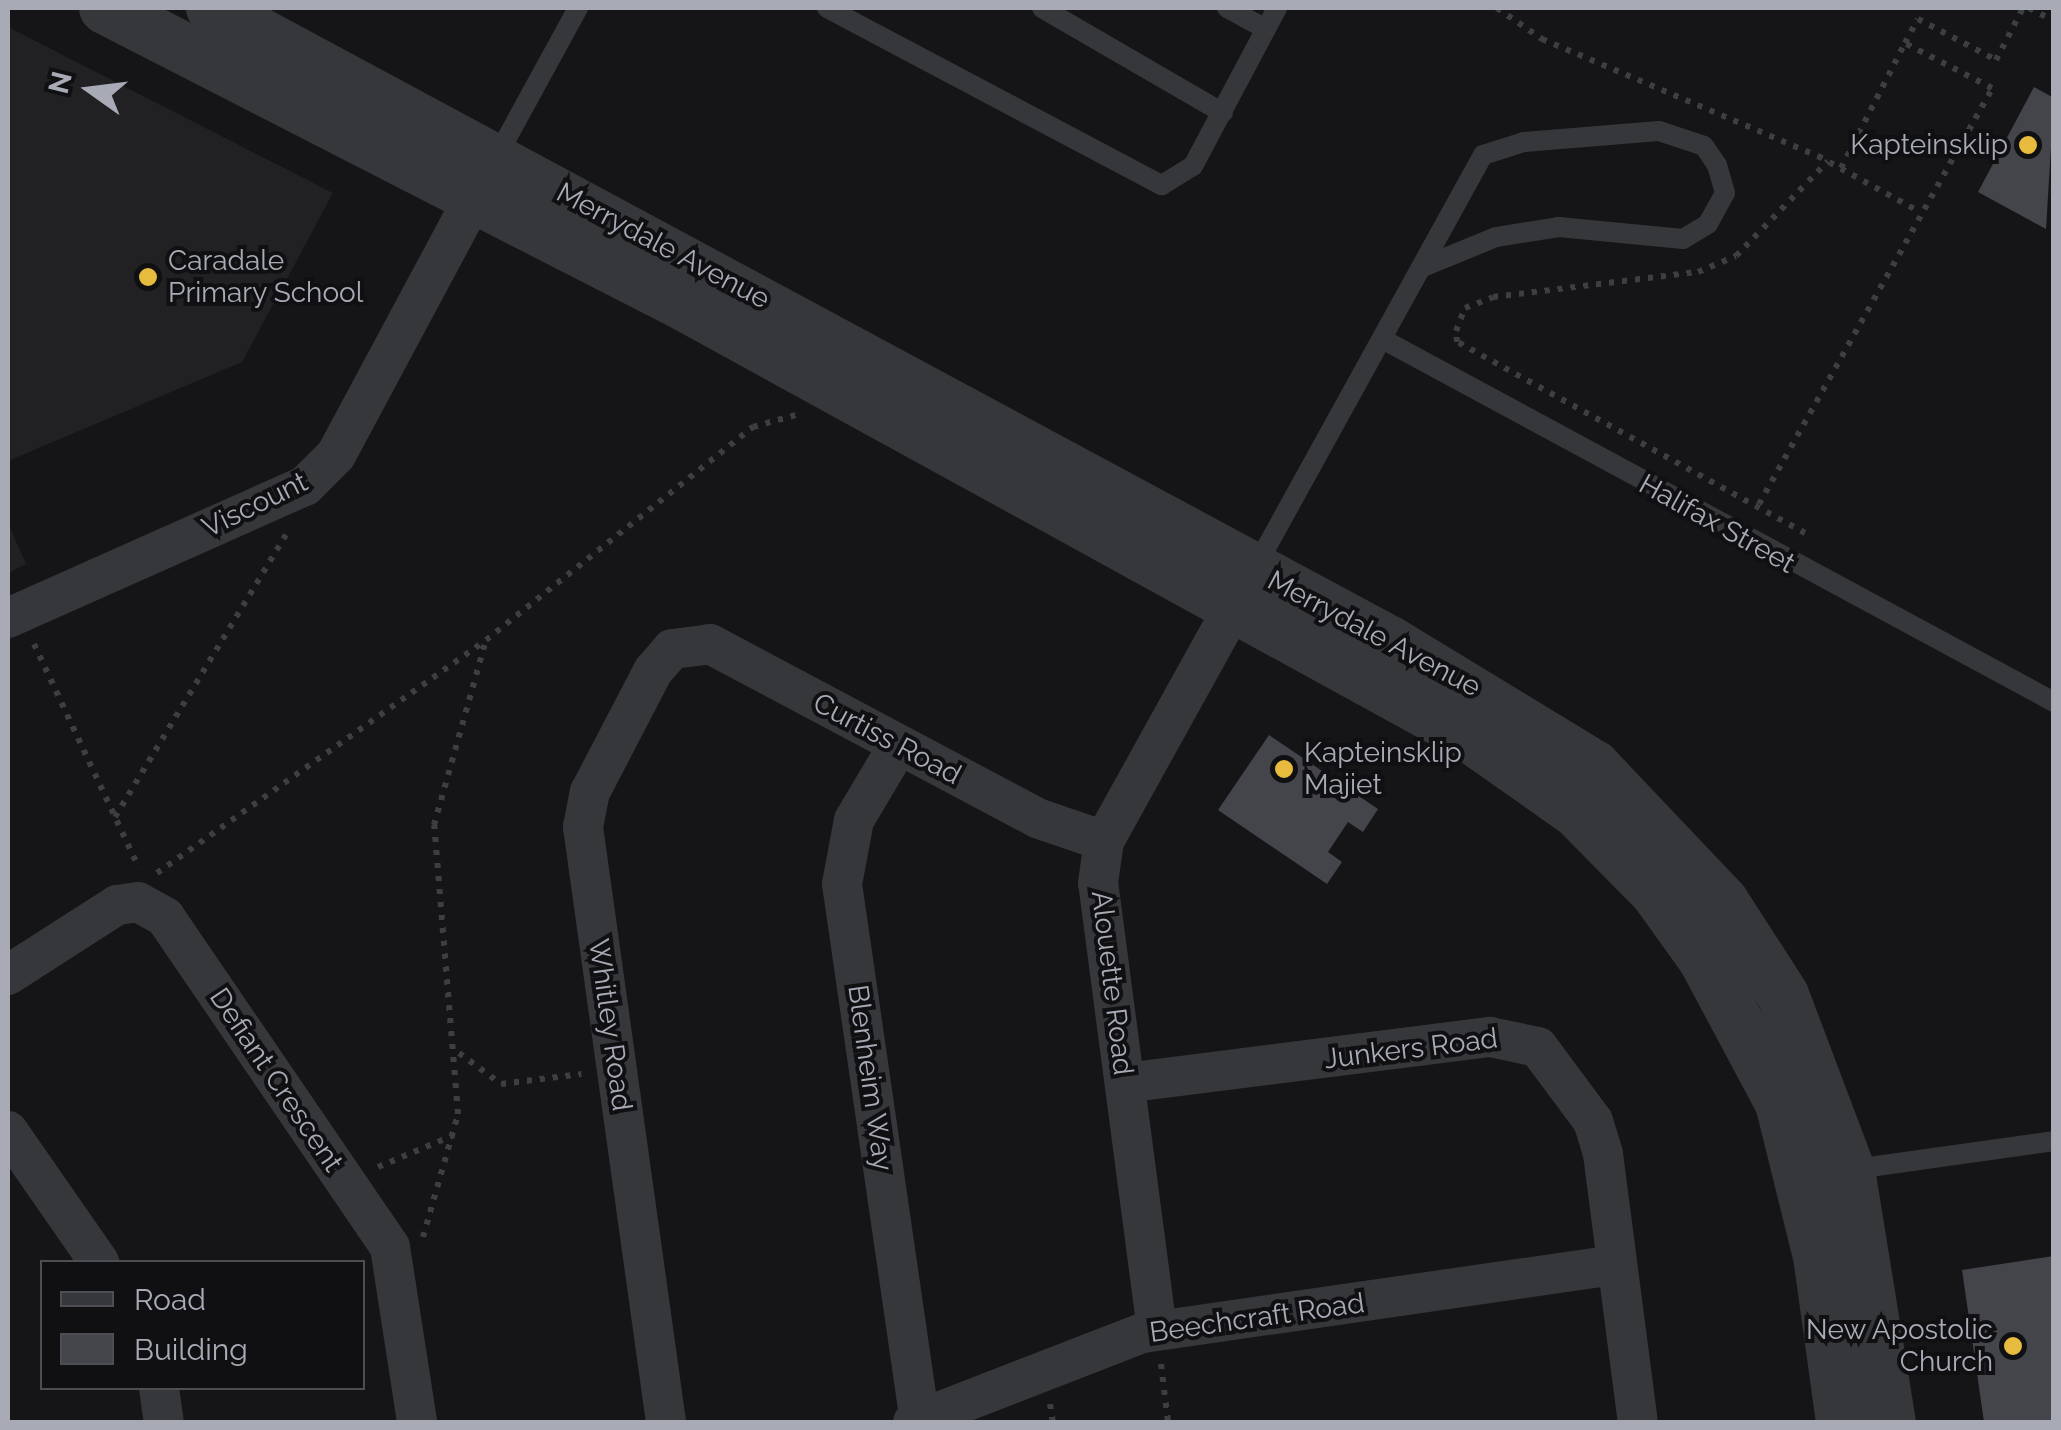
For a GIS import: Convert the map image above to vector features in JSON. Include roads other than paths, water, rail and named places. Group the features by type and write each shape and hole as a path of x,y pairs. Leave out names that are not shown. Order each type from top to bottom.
{"street":[{"name":"Merrydale Avenue","path":"105,8 486,176"},
{"name":"Merrydale Avenue","path":"212,8 486,176 1243,588 1469,736 1622,854 1704,959 1826,1177 1890,1422"},
{"name":"Viscount","path":"18,625 305,486 336,456 486,176"},
{"name":"Alouette Road","path":"1157,1330 1098,883 1104,841 1243,588"},
{"name":"Curtiss Road","path":"672,649 710,644 1037,818 1104,841"},
{"name":"Whitley Road","path":"666,1422 585,807 672,649"},
{"name":"Blenheim Way","path":"898,746 854,820 842,884 917,1422"},
{"name":"Defiant Crescent","path":"8,975 117,906 138,902 165,917 390,1246 416,1422"},
{"name":"Junkers Road","path":"1124,1083 1520,1038 1554,1060 1593,1121 1638,1422"},
{"path":"8,1132 97,1260"},
{"name":"Merrydale Avenue","path":"1826,1177 1842,1422"},
{"name":"Beechcraft Road","path":"917,1422 1157,1330 1616,1266"},
{"path":"159,1390 164,1422"}],"lane":[{"path":"486,176 578,8"},
{"path":"828,8 1144,180 1178,183 1223,113 1277,8"},
{"path":"1042,8 1223,113"},
{"path":"1227,8 1266,29"},
{"path":"1243,588 1384,340 1423,267 1463,178 1502,146 1659,131 1704,146 1717,164 1725,193 1708,224 1682,239 1559,227 1496,237 1423,267"},
{"name":"Halifax Street","path":"1384,340 2054,702"},
{"path":"1826,1177 2054,1141"}],"place":[{"name":"Kapteinsklip","path":"2028,145"},
{"name":"Caradale Primary School","path":"148,277"},
{"name":"Kapteinsklip Majiet","path":"1284,769"},
{"name":"New Apostolic Church","path":"2013,1346"}]}
